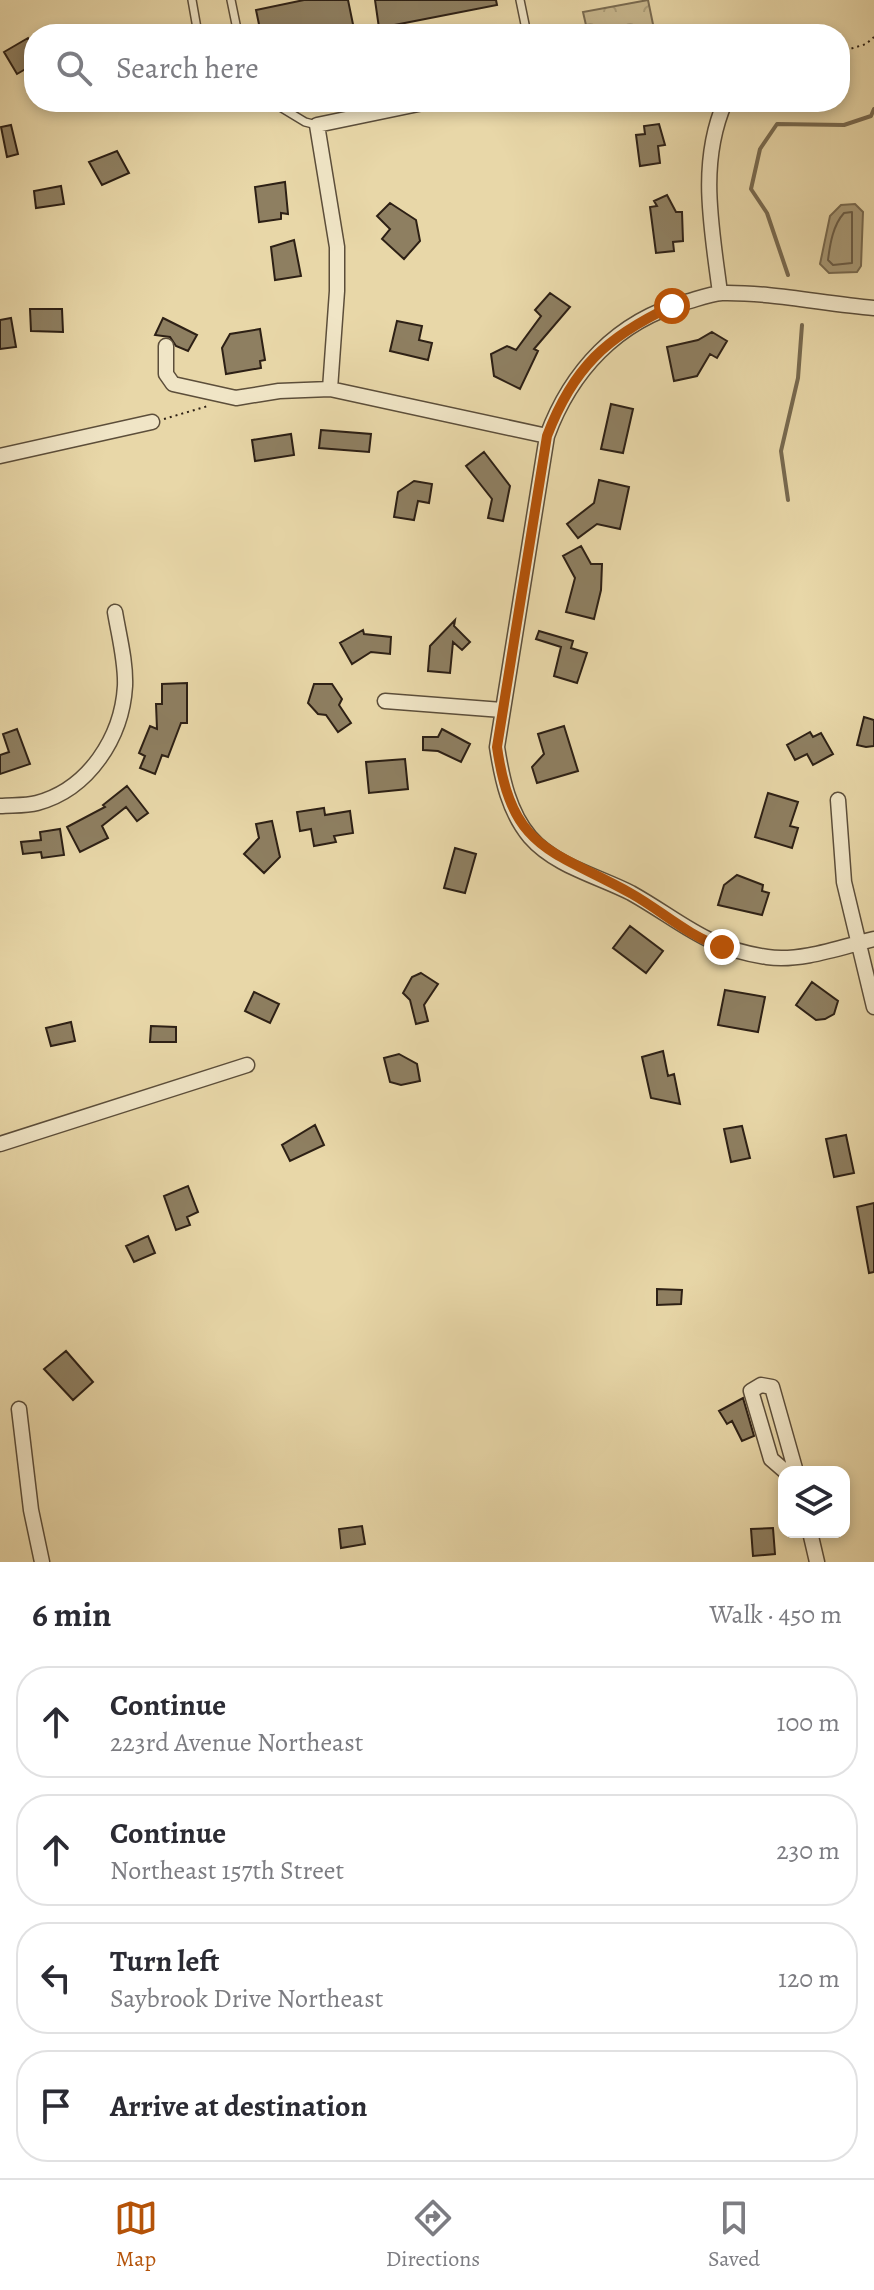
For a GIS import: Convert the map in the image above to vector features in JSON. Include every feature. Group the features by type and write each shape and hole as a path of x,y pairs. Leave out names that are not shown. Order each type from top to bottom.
{"street":[{"path":"330,389 337,247 317,125 380,112"},
{"path":"720,293 708,196 710,149 722,112"},
{"path":"874,308 720,293 672,306 611,340 574,379 561,399 547,436 497,747 502,780 513,809 530,838 552,855 632,894 722,947 770,957 800,956 874,939"},
{"path":"166,346 166,374 173,384 236,398 279,391 330,389 547,436"},
{"path":"0,456 152,422"},
{"path":"0,806 36,803 60,794 103,755 118,727 125,685 115,612"},
{"path":"385,701 502,710"},
{"path":"838,800 844,882 874,1007"},
{"path":"0,1144 247,1065"},
{"path":"779,1466 771,1459 754,1406 751,1391 761,1385 772,1387 794,1466"},
{"path":"19,1409 31,1510 42,1562"},
{"path":"811,1538 817,1562"}],"lane":[{"path":"192,0 196,24"},
{"path":"231,0 236,24"},
{"path":"520,0 525,24"},
{"path":"288,112 317,125"}],"path":[{"path":"850,50 874,37"},
{"path":"152,422 236,398"}],"green space":[{"path":"648,0 653,24 586,24 583,12"}],"water":[{"path":"855,204 863,212 861,266 857,272 829,273 820,264 830,216 841,205"}],"building":[{"path":"304,0 348,0 353,24 259,24 256,10"},
{"path":"375,0 496,0 497,5 400,24 378,24"},
{"path":"24,40 24,70 17,74 4,52"},
{"path":"659,124 665,145 658,146 660,163 640,166 636,135 645,134 644,126"},
{"path":"11,125 18,154 7,157 1,127"},
{"path":"117,151 129,173 102,185 89,162"},
{"path":"285,182 288,214 281,213 281,219 259,222 255,187"},
{"path":"61,186 64,204 36,208 34,191"},
{"path":"667,195 676,212 682,212 683,241 673,242 674,251 656,253 650,207 657,206 654,201"},
{"path":"390,203 416,220 420,241 404,259 382,239 390,229 377,216"},
{"path":"294,240 301,276 275,280 271,247"},
{"path":"550,293 570,307 534,349 538,351 520,389 494,376 491,354 507,346 516,350 541,316 535,310"},
{"path":"30,309 62,309 63,332 31,331"},
{"path":"11,318 16,347 0,349 0,320"},
{"path":"163,318 197,335 188,351 176,346 170,337 155,335"},
{"path":"397,321 422,326 419,340 432,343 428,360 390,351"},
{"path":"260,329 265,360 260,361 261,368 226,374 222,348 230,334"},
{"path":"712,332 727,341 717,358 710,354 697,376 674,381 667,347 698,340"},
{"path":"611,404 633,409 623,453 601,449"},
{"path":"321,430 371,434 369,452 319,448"},
{"path":"291,434 294,455 255,461 252,440"},
{"path":"484,452 510,486 503,521 488,518 492,499 466,466"},
{"path":"599,480 629,487 620,529 597,524 578,538 567,524 594,503"},
{"path":"414,481 432,484 429,503 418,501 414,520 394,517 398,492"},
{"path":"581,546 591,564 602,564 601,590 594,619 566,612 575,578 563,556"},
{"path":"455,620 454,626 470,642 462,650 453,642 450,673 428,671 430,646"},
{"path":"363,630 364,634 391,637 390,654 371,652 352,664 340,643"},
{"path":"539,631 573,641 571,648 587,653 577,683 554,676 561,647 536,639"},
{"path":"187,683 187,723 181,723 168,757 162,755 155,774 140,768 145,756 139,753 150,726 157,729 156,704 162,704 162,684"},
{"path":"314,684 332,684 342,699 339,705 351,723 338,732 326,715 318,714 308,703"},
{"path":"864,717 874,720 874,746 857,745"},
{"path":"564,726 578,771 537,783 532,767 544,754 538,734"},
{"path":"17,729 30,764 0,774 0,755 9,752 3,734"},
{"path":"442,729 470,744 461,762 438,751 423,750 423,737 438,737"},
{"path":"810,732 813,737 821,733 833,754 813,765 807,754 795,760 787,745"},
{"path":"405,759 408,789 369,793 366,762"},
{"path":"127,786 148,813 137,821 126,807 102,826 108,838 80,852 67,827 105,807 103,805"},
{"path":"768,793 798,802 790,826 798,828 792,848 755,837"},
{"path":"324,808 325,815 350,811 353,833 334,836 336,842 314,846 311,829 300,831 297,812"},
{"path":"272,821 280,857 264,873 244,854 259,838 256,824"},
{"path":"60,829 64,855 42,858 41,852 23,854 21,842 41,840 40,832"},
{"path":"455,848 476,854 465,893 444,888"},
{"path":"737,875 763,885 762,891 769,893 762,915 718,905 724,885"},
{"path":"630,926 663,951 646,973 613,948"},
{"path":"421,973 438,984 424,1005 428,1021 416,1024 410,1000 403,993 412,977"},
{"path":"812,982 838,1001 834,1014 825,1019 816,1020 796,1005"},
{"path":"725,990 765,997 758,1032 718,1025"},
{"path":"254,992 279,1004 270,1023 245,1011"},
{"path":"71,1022 75,1041 51,1046 46,1028"},
{"path":"151,1026 176,1027 176,1042 150,1042"},
{"path":"663,1051 668,1076 674,1074 680,1104 651,1098 642,1057"},
{"path":"399,1054 417,1064 420,1081 401,1085 390,1082 384,1058"},
{"path":"315,1125 324,1145 290,1161 282,1145"},
{"path":"742,1126 750,1158 731,1162 724,1129"},
{"path":"846,1135 854,1173 834,1177 826,1139"},
{"path":"188,1186 198,1212 187,1217 190,1225 176,1230 164,1196"},
{"path":"874,1203 874,1272 869,1273 857,1207"},
{"path":"148,1236 155,1253 134,1262 126,1246"},
{"path":"657,1289 682,1290 681,1304 657,1305"},
{"path":"66,1351 93,1382 73,1400 44,1369"},
{"path":"743,1398 754,1436 742,1441 732,1421 727,1424 719,1411"},
{"path":"362,1526 365,1544 341,1548 339,1529"},
{"path":"773,1528 775,1554 753,1556 751,1529"}],"waterway":[{"path":"788,275 767,213 751,189 760,149 777,124 844,125 871,116 874,109"},
{"path":"788,500 781,451 798,378 802,325"}],"route":[{"path":"672,306 640,321 611,340 581,369 561,399 547,436 497,747 502,780 513,809 530,838 552,855 632,894 676,923 722,947"}]}
